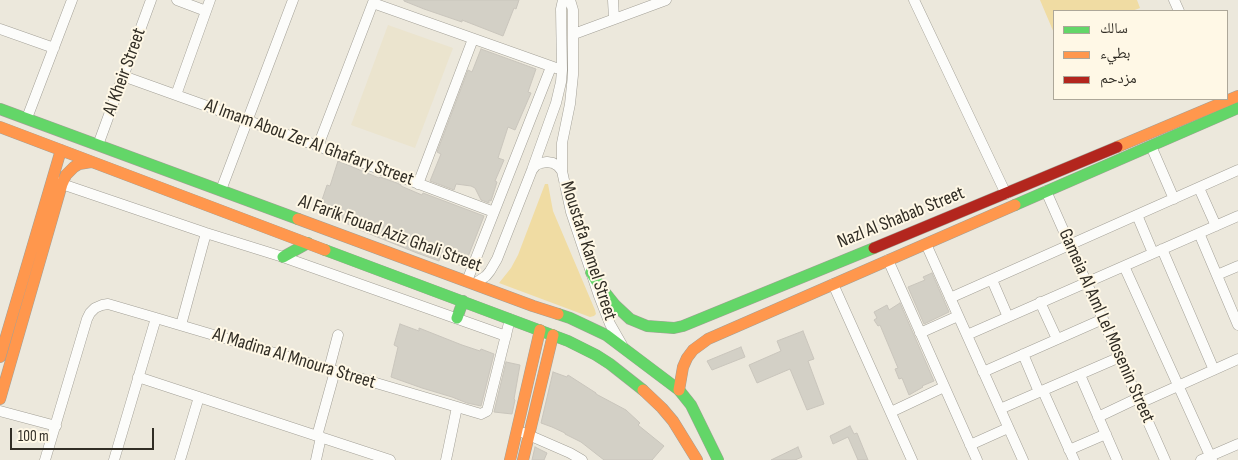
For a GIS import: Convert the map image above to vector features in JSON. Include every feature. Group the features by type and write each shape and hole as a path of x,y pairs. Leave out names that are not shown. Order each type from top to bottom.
{"street":[{"path":"27,118 72,0"},
{"name":"Al Kheir Street","path":"98,145 151,0"},
{"path":"177,0 206,11"},
{"path":"176,94 210,0"},
{"path":"221,190 293,0"},
{"name":"Moustafa Kamel Street","path":"470,282 486,276 494,265 532,170 556,103 561,82 556,69 563,0"},
{"name":"Moustafa Kamel Street","path":"570,0 573,10 574,34 573,75 570,104 562,143 562,171 571,212 604,310 625,350"},
{"path":"613,0 614,19"},
{"path":"574,34 666,0"},
{"path":"914,0 1006,194"},
{"path":"318,146 373,2 573,75"},
{"path":"0,28 54,48"},
{"path":"418,184 473,39"},
{"path":"470,282 494,212 556,69"},
{"name":"Al Imam Abou Zer Al Ghafary Street","path":"123,76 494,212"},
{"name":"Nazl Al Shabab Street","path":"591,272 611,301 630,319 647,326 665,328 683,326 1006,194 1217,102"},
{"name":"Nazl Al Shabab Street","path":"679,390 683,367 693,350 708,339 1238,108"},
{"name":"Al Farik Fouad Aziz Ghali Street","path":"0,109 582,323 606,335 679,390 691,405 718,460"},
{"name":"Al Farik Fouad Aziz Ghali Street","path":"0,127 568,341 610,364 662,408 682,434 697,460"},
{"path":"1151,146 1174,199"},
{"path":"1113,148 1118,160"},
{"path":"0,399 2,381 57,182 61,150"},
{"path":"0,357 57,182 79,164 91,162"},
{"path":"532,170 541,162 547,162 558,166 562,171"},
{"path":"151,184 157,166"},
{"path":"950,298 1238,170"},
{"path":"57,182 283,257 506,336 510,319"},
{"path":"1199,188 1216,226"},
{"name":"Gameia Al Aml Lel Mosenin Street","path":"1046,191 1165,460"},
{"path":"1137,215 1157,251 1214,370"},
{"path":"967,335 1238,216"},
{"path":"181,325 206,233"},
{"path":"1199,233 1235,312 1238,326"},
{"path":"283,257 308,243"},
{"path":"926,244 1023,460"},
{"path":"888,260 977,460"},
{"path":"1124,266 1178,385 1208,459 1238,444"},
{"path":"1217,275 1238,266"},
{"path":"797,280 805,296"},
{"path":"992,280 1008,317"},
{"path":"833,284 912,460"},
{"path":"457,318 463,301"},
{"path":"1040,302 1057,339"},
{"name":"Al Madina Al Mnoura Street","path":"56,426 87,319 95,308 102,305 108,304 181,325 478,414 483,414 487,411 506,336"},
{"path":"920,333 958,316"},
{"path":"114,460 156,318"},
{"path":"983,372 1103,319"},
{"path":"510,460 540,330"},
{"path":"316,460 338,335"},
{"path":"523,460 553,335"},
{"path":"1023,354 1074,460"},
{"path":"1000,409 1120,357"},
{"path":"1098,417 1214,370 1238,358"},
{"path":"1080,374 1117,460"},
{"path":"138,377 379,458 390,460"},
{"path":"891,412 944,387"},
{"path":"180,460 199,397"},
{"path":"446,460 457,407"},
{"path":"0,411 56,426 46,460"},
{"path":"970,445 1008,428"},
{"path":"516,430 582,460"},
{"path":"1069,450 1106,434"}],"shaded area":[{"path":"1040,0 1137,0 1140,8 1135,10 1053,10 1053,31"},
{"path":"388,25 453,48 415,148 351,125"},
{"path":"545,184 548,184 553,211 595,310 596,314 594,316 590,317 499,283 511,268 518,255"}],"building":[{"path":"404,0 519,0 503,36 462,20 462,22 424,9"},
{"path":"481,49 536,69 528,92 531,93 515,130 508,127 498,158 504,160 495,181 497,182 489,203 481,200 475,188 471,186 456,184 454,190 430,181 441,154 437,152 468,70 472,72"},
{"path":"338,161 379,178 397,183 422,195 423,193 484,216 464,267 440,257 439,261 417,253 318,212 327,185 330,186"},
{"path":"932,273 949,312 924,324 908,287 925,280 923,277"},
{"path":"900,303 934,381 922,386 909,395 902,378 899,379 895,369 898,368 880,325 878,326 874,320 877,318 874,312 887,305 889,310"},
{"path":"400,324 419,331 419,328 462,345 494,354 481,406 391,377 398,347 394,345"},
{"path":"803,331 814,359 808,361 824,404 807,410 790,369 757,383 749,365 781,351 777,341"},
{"path":"741,347 745,357 712,370 707,361"},
{"path":"506,362 520,365 512,414 494,412"},
{"path":"553,372 567,377 568,375 596,394 626,410 640,423 638,425 664,446 652,460 604,460 581,442 541,423"},
{"path":"850,426 854,434 857,433 868,460 858,460 848,437 833,444 830,436"},
{"path":"535,447 547,453 544,460 532,460"},
{"path":"798,447 802,457 795,460 771,460"}],"traffic: fast":[{"path":"1015,205 1238,108"},
{"path":"0,109 298,219"},
{"path":"283,257 308,243"},
{"path":"591,272 615,305 630,319 647,326 674,328 874,248"},
{"path":"325,250 568,341 610,364 643,390"},
{"path":"457,318 463,301"},
{"path":"558,314 606,335 679,390 691,405 718,460"}],"traffic: slow":[{"path":"1117,147 1238,96"},
{"path":"0,127 325,250"},
{"path":"0,357 61,150"},
{"path":"0,399 62,184 66,175 74,167 91,162"},
{"path":"679,390 683,367 687,358 693,350 708,339 1015,205"},
{"path":"298,219 558,314"},
{"path":"510,460 540,330"},
{"path":"523,460 553,335"},
{"path":"643,390 673,421 697,460"}],"traffic: jam":[{"path":"874,248 1117,147"}]}
